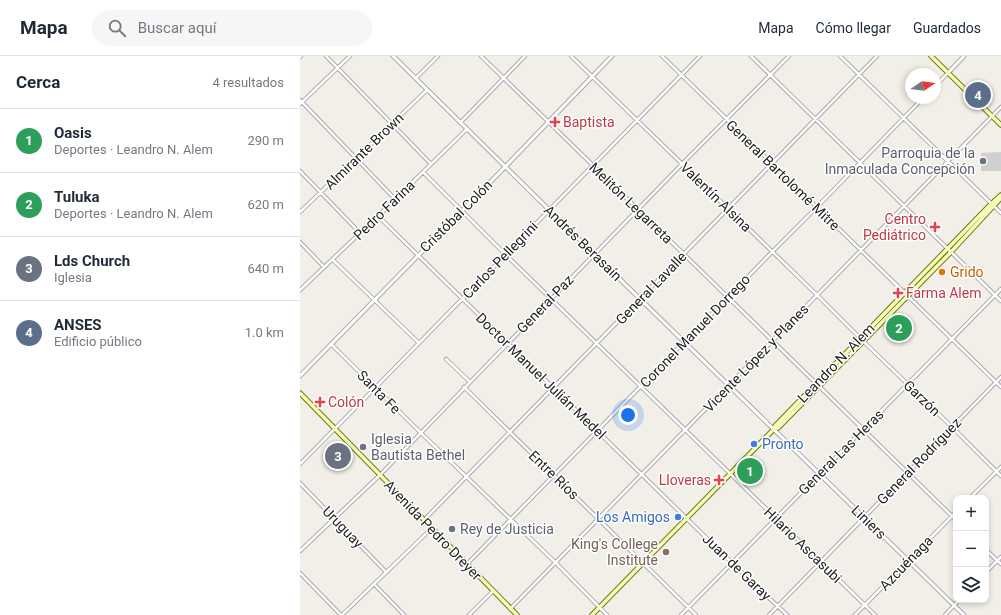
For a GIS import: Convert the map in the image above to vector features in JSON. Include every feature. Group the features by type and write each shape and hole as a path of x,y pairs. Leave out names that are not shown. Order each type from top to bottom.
{"main road":[{"path":"931,56 1001,125"},
{"name":"Leandro N. Alem","path":"592,615 774,430 775,426 1001,197"},
{"name":"Avenida Pedro Dreyer","path":"300,394 517,615"}],"street":[{"path":"326,56 431,164"},
{"path":"350,56 301,102 395,199"},
{"name":"Andrés Berasaín","path":"394,56 460,123 774,430"},
{"path":"416,78 438,56"},
{"name":"Melitón Legarreta","path":"481,56 952,516"},
{"path":"460,123 525,56"},
{"name":"Valentín Alsina","path":"571,56 861,339"},
{"name":"Cristóbal Colón","path":"300,376 612,56"},
{"name":"General Bartolomé Mitre","path":"662,56 1001,387"},
{"name":"Carlos Pellegrini","path":"300,464 700,56"},
{"path":"751,56 1001,301"},
{"name":"General Paz","path":"300,551 421,433 464,387 788,56"},
{"path":"840,56 1001,213"},
{"name":"General Lavalle","path":"424,520 877,56"},
{"path":"941,80 964,56"},
{"name":"Almirante Brown","path":"300,212 427,90"},
{"name":"Coronel Manuel Dorrego","path":"467,564 917,104"},
{"name":"Vicente López y Planes","path":"510,609 1001,107"},
{"name":"Pedro Farina","path":"300,290 333,260 467,129"},
{"path":"300,171 360,233"},
{"name":"Hilario Ascasubi","path":"423,172 461,211 875,615"},
{"name":"Doctor Manuel Julián Medel","path":"378,216 688,518"},
{"path":"300,242 324,267"},
{"path":"333,260 419,343"},
{"name":"General Las Heras","path":"681,615 1001,289"},
{"name":"Garzón","path":"861,339 1001,476"},
{"name":"Santa Fe","path":"331,344 556,563 607,615"},
{"path":"446,359 470,382"},
{"name":"General Rodríguez","path":"770,615 1001,377"},
{"name":"Entre Ríos","path":"464,387 696,615"},
{"name":"Liniers","path":"774,430 964,615"},
{"path":"973,495 1001,467"},
{"name":"Uruguay","path":"300,483 386,572"},
{"name":"Azcuénaga","path":"855,615 952,516"},
{"name":"Juan de Garay","path":"688,518 732,563 787,615"},
{"path":"300,573 342,615 432,528"},
{"path":"989,553 1001,564"},
{"path":"989,569 1001,557"},
{"path":"374,584 404,615"},
{"path":"469,615 493,592"},
{"path":"945,615 954,605"}],"shaded area":[{"name":"Parroquia de la Inmaculada Concepción","path":"1001,152 1001,171 981,171 981,153"}],"place":[{"name":"ANSES","path":"978,95"},
{"name":"Baptista","path":"555,122"},
{"name":"Parroquia de la Inmaculada Concepción","path":"983,161"},
{"name":"Centro Pediátrico","path":"935,227"},
{"name":"Grido","path":"942,272"},
{"name":"Farma Alem","path":"898,293"},
{"name":"Tuluka","path":"899,328"},
{"name":"Colón","path":"320,402"},
{"name":"Pronto","path":"754,444"},
{"name":"Iglesia Bautista Bethel","path":"363,447"},
{"name":"Lds Church","path":"338,456"},
{"name":"Oasis","path":"750,471"},
{"name":"Lloveras","path":"719,480"},
{"name":"Los Amigos","path":"678,517"},
{"name":"Rey de Justicia","path":"452,529"},
{"name":"King's College Institute","path":"666,552"}]}
